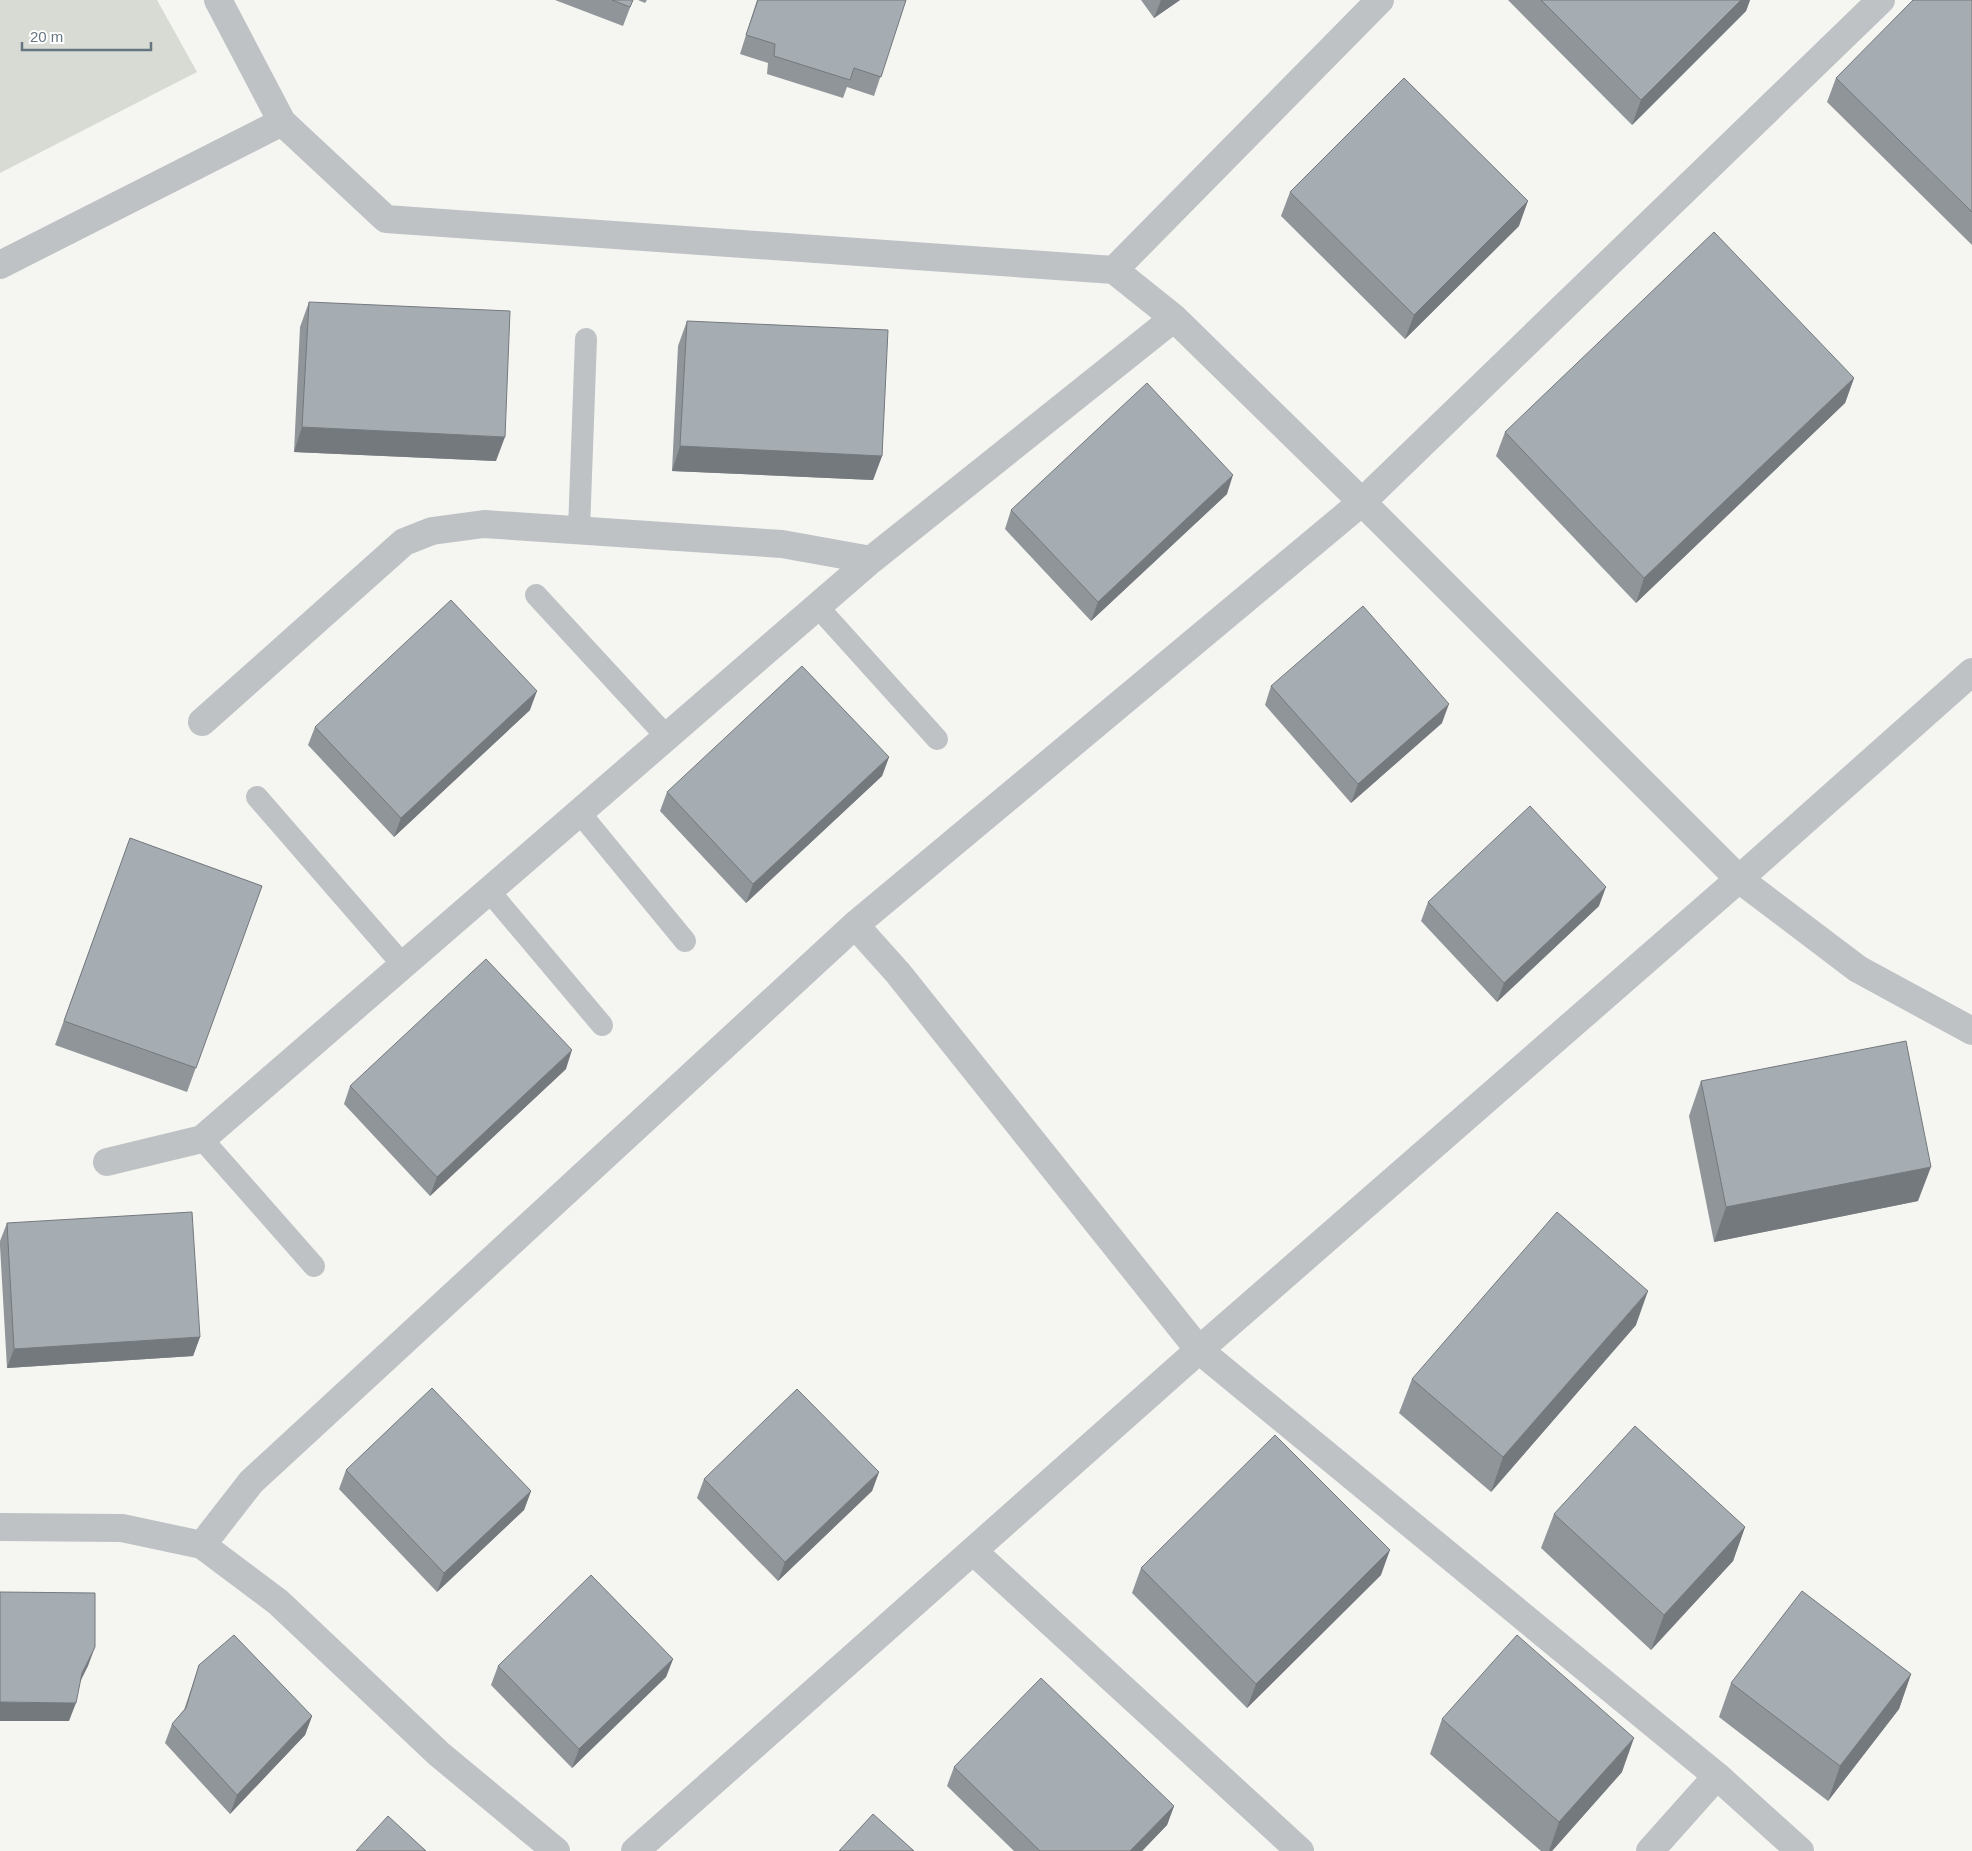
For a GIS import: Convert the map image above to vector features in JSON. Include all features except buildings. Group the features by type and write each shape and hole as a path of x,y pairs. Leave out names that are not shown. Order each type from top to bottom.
{"street":[{"path":"1114,270 1380,0"},
{"path":"202,1545 251,1482 855,924 1362,502 1881,0"},
{"path":"224,2 282,122 386,219 1114,270 1174,318 1362,502 1739,879 1858,969 1972,1031"},
{"path":"0,265 282,122"},
{"path":"107,1162 202,1139 816,606 1174,318"},
{"path":"202,722 404,542 432,530 484,524 579,530 782,544 871,560"},
{"path":"635,1851 974,1552 1199,1350 1739,879 1972,672"},
{"path":"855,924 898,972 1199,1350 1717,1776 1800,1851"},
{"path":"0,1527 122,1528 202,1545 278,1602 439,1754 556,1851"},
{"path":"974,1552 1300,1851"},
{"path":"1650,1851 1717,1776"}],"lane":[{"path":"579,530 586,339"},
{"path":"536,595 667,737"},
{"path":"816,606 937,739"},
{"path":"257,797 404,965"},
{"path":"579,812 684,941"},
{"path":"489,891 602,1025"},
{"path":"202,1139 314,1266"}],"shaded area":[{"path":"0,0 157,0 197,72 0,173"}]}
